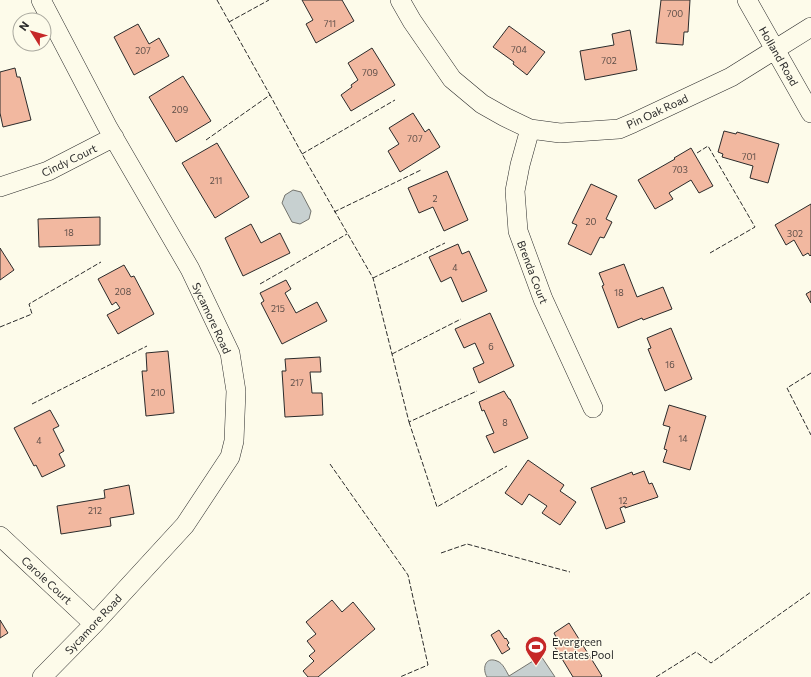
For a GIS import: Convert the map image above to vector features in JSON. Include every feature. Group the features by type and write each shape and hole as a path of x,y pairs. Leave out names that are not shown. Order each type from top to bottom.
{"street":[{"name":"Sycamore Road","path":"41,0 114,138 190,269 230,353 236,391 234,441 230,457 185,524 94,624 42,677"},
{"name":"Pin Oak Road","path":"400,0 428,46 456,83 482,104 505,117 530,129 560,133 619,129 731,76 811,27"},
{"name":"Holland Road","path":"747,0 811,113"},
{"name":"Brenda Court","path":"530,129 520,165 515,191 518,231 543,299 593,408"},
{"name":"Cindy Court","path":"0,187 48,171 114,138"},
{"name":"Carole Court","path":"0,536 94,624"}],"shaded area":[{"path":"293,190 301,192 311,211 309,219 300,224 292,222 282,203 285,195"},
{"name":"Evergreen Estates Pool","path":"541,656 555,677 487,677 485,667 487,662 490,660 501,663 509,676"}],"building":[{"path":"302,0 342,0 354,21 316,43 306,24 313,20"},
{"path":"661,0 690,0 688,32 684,32 683,45 656,43"},
{"path":"138,24 149,44 159,38 169,56 134,75 114,37"},
{"path":"509,26 545,52 527,75 513,64 514,62 493,47"},
{"path":"630,30 637,70 585,80 580,51 614,45 612,34"},
{"path":"372,48 395,85 351,111 341,95 352,87 351,85 358,80 348,63"},
{"path":"15,68 17,77 20,77 31,120 3,127 0,113 0,72"},
{"path":"183,76 211,121 176,142 149,97"},
{"path":"413,113 425,132 429,129 440,147 400,172 388,151 399,144 389,128"},
{"path":"724,131 736,134 737,132 779,144 768,183 750,178 753,166 722,157 723,154 718,152"},
{"path":"217,143 249,197 215,218 182,163"},
{"path":"691,148 713,186 699,193 691,180 669,193 673,199 655,209 638,180"},
{"path":"447,171 468,220 444,231 433,207 419,213 408,188"},
{"path":"591,184 617,196 606,219 612,222 604,238 600,237 591,255 568,244 577,225 572,223"},
{"path":"811,204 811,255 810,256 808,253 803,256 794,240 786,245 775,225"},
{"path":"100,217 100,245 39,247 38,219"},
{"path":"251,224 261,243 280,233 290,253 243,276 225,238"},
{"path":"458,244 462,254 469,251 487,291 462,302 451,277 441,282 429,257"},
{"path":"0,248 14,270 0,280"},
{"path":"624,264 637,297 663,287 672,309 643,320 642,318 618,328 602,286 604,285 599,273"},
{"path":"124,265 131,277 134,276 154,314 118,334 107,315 120,308 116,302 112,305 98,279"},
{"path":"286,280 291,289 285,293 296,313 317,302 327,321 282,344 261,303 264,301 260,293"},
{"path":"811,291 811,303 806,294"},
{"path":"490,313 514,366 479,383 473,368 484,363 475,343 464,348 455,329"},
{"path":"671,328 692,379 665,391 648,349 651,348 647,338"},
{"path":"168,351 174,413 146,416 142,371 147,371 146,353"},
{"path":"320,357 321,372 310,372 312,393 322,393 323,415 285,417 282,371 286,371 285,359"},
{"path":"504,391 510,399 528,438 494,453 486,436 494,433 484,410 482,411 479,402"},
{"path":"669,405 706,416 690,470 663,462 667,450 664,449 670,427 663,425"},
{"path":"50,410 59,426 53,429 64,451 59,454 65,466 42,477 36,465 34,466 14,428"},
{"path":"528,460 564,485 560,491 576,502 560,525 542,513 547,506 529,494 522,505 505,493"},
{"path":"644,471 649,484 652,483 658,497 625,508 625,506 620,508 625,522 606,529 591,488 632,472 633,475"},
{"path":"129,485 134,514 110,518 111,526 61,534 57,506 105,498 104,490"},
{"path":"332,600 342,612 353,602 375,629 318,677 308,677 303,671 314,661 309,656 315,651 307,641 316,634 306,622"},
{"path":"0,620 8,633 0,638"},
{"path":"569,623 602,676 601,677 573,677 553,644 558,641 554,633"},
{"path":"499,630 509,643 507,645 510,649 502,654 491,635"}],"fence":[{"path":"217,0 270,95"},
{"path":"229,22 269,0"},
{"path":"206,140 270,95 373,278 409,422 477,391"},
{"path":"302,154 395,100"},
{"path":"697,153 708,146 755,227 710,253"},
{"path":"334,212 421,170"},
{"path":"260,284 347,234"},
{"path":"373,278 445,243"},
{"path":"0,327 32,314 29,304 101,262"},
{"path":"392,354 461,319"},
{"path":"32,404 147,346"},
{"path":"811,373 787,388 811,435"},
{"path":"409,422 437,507 507,466"},
{"path":"330,464 408,575 428,665 400,677"},
{"path":"441,553 467,544 570,572"},
{"path":"656,677 696,652 711,663 811,592"}],"place":[{"name":"Evergreen Estates Pool","path":"536,666"}]}
